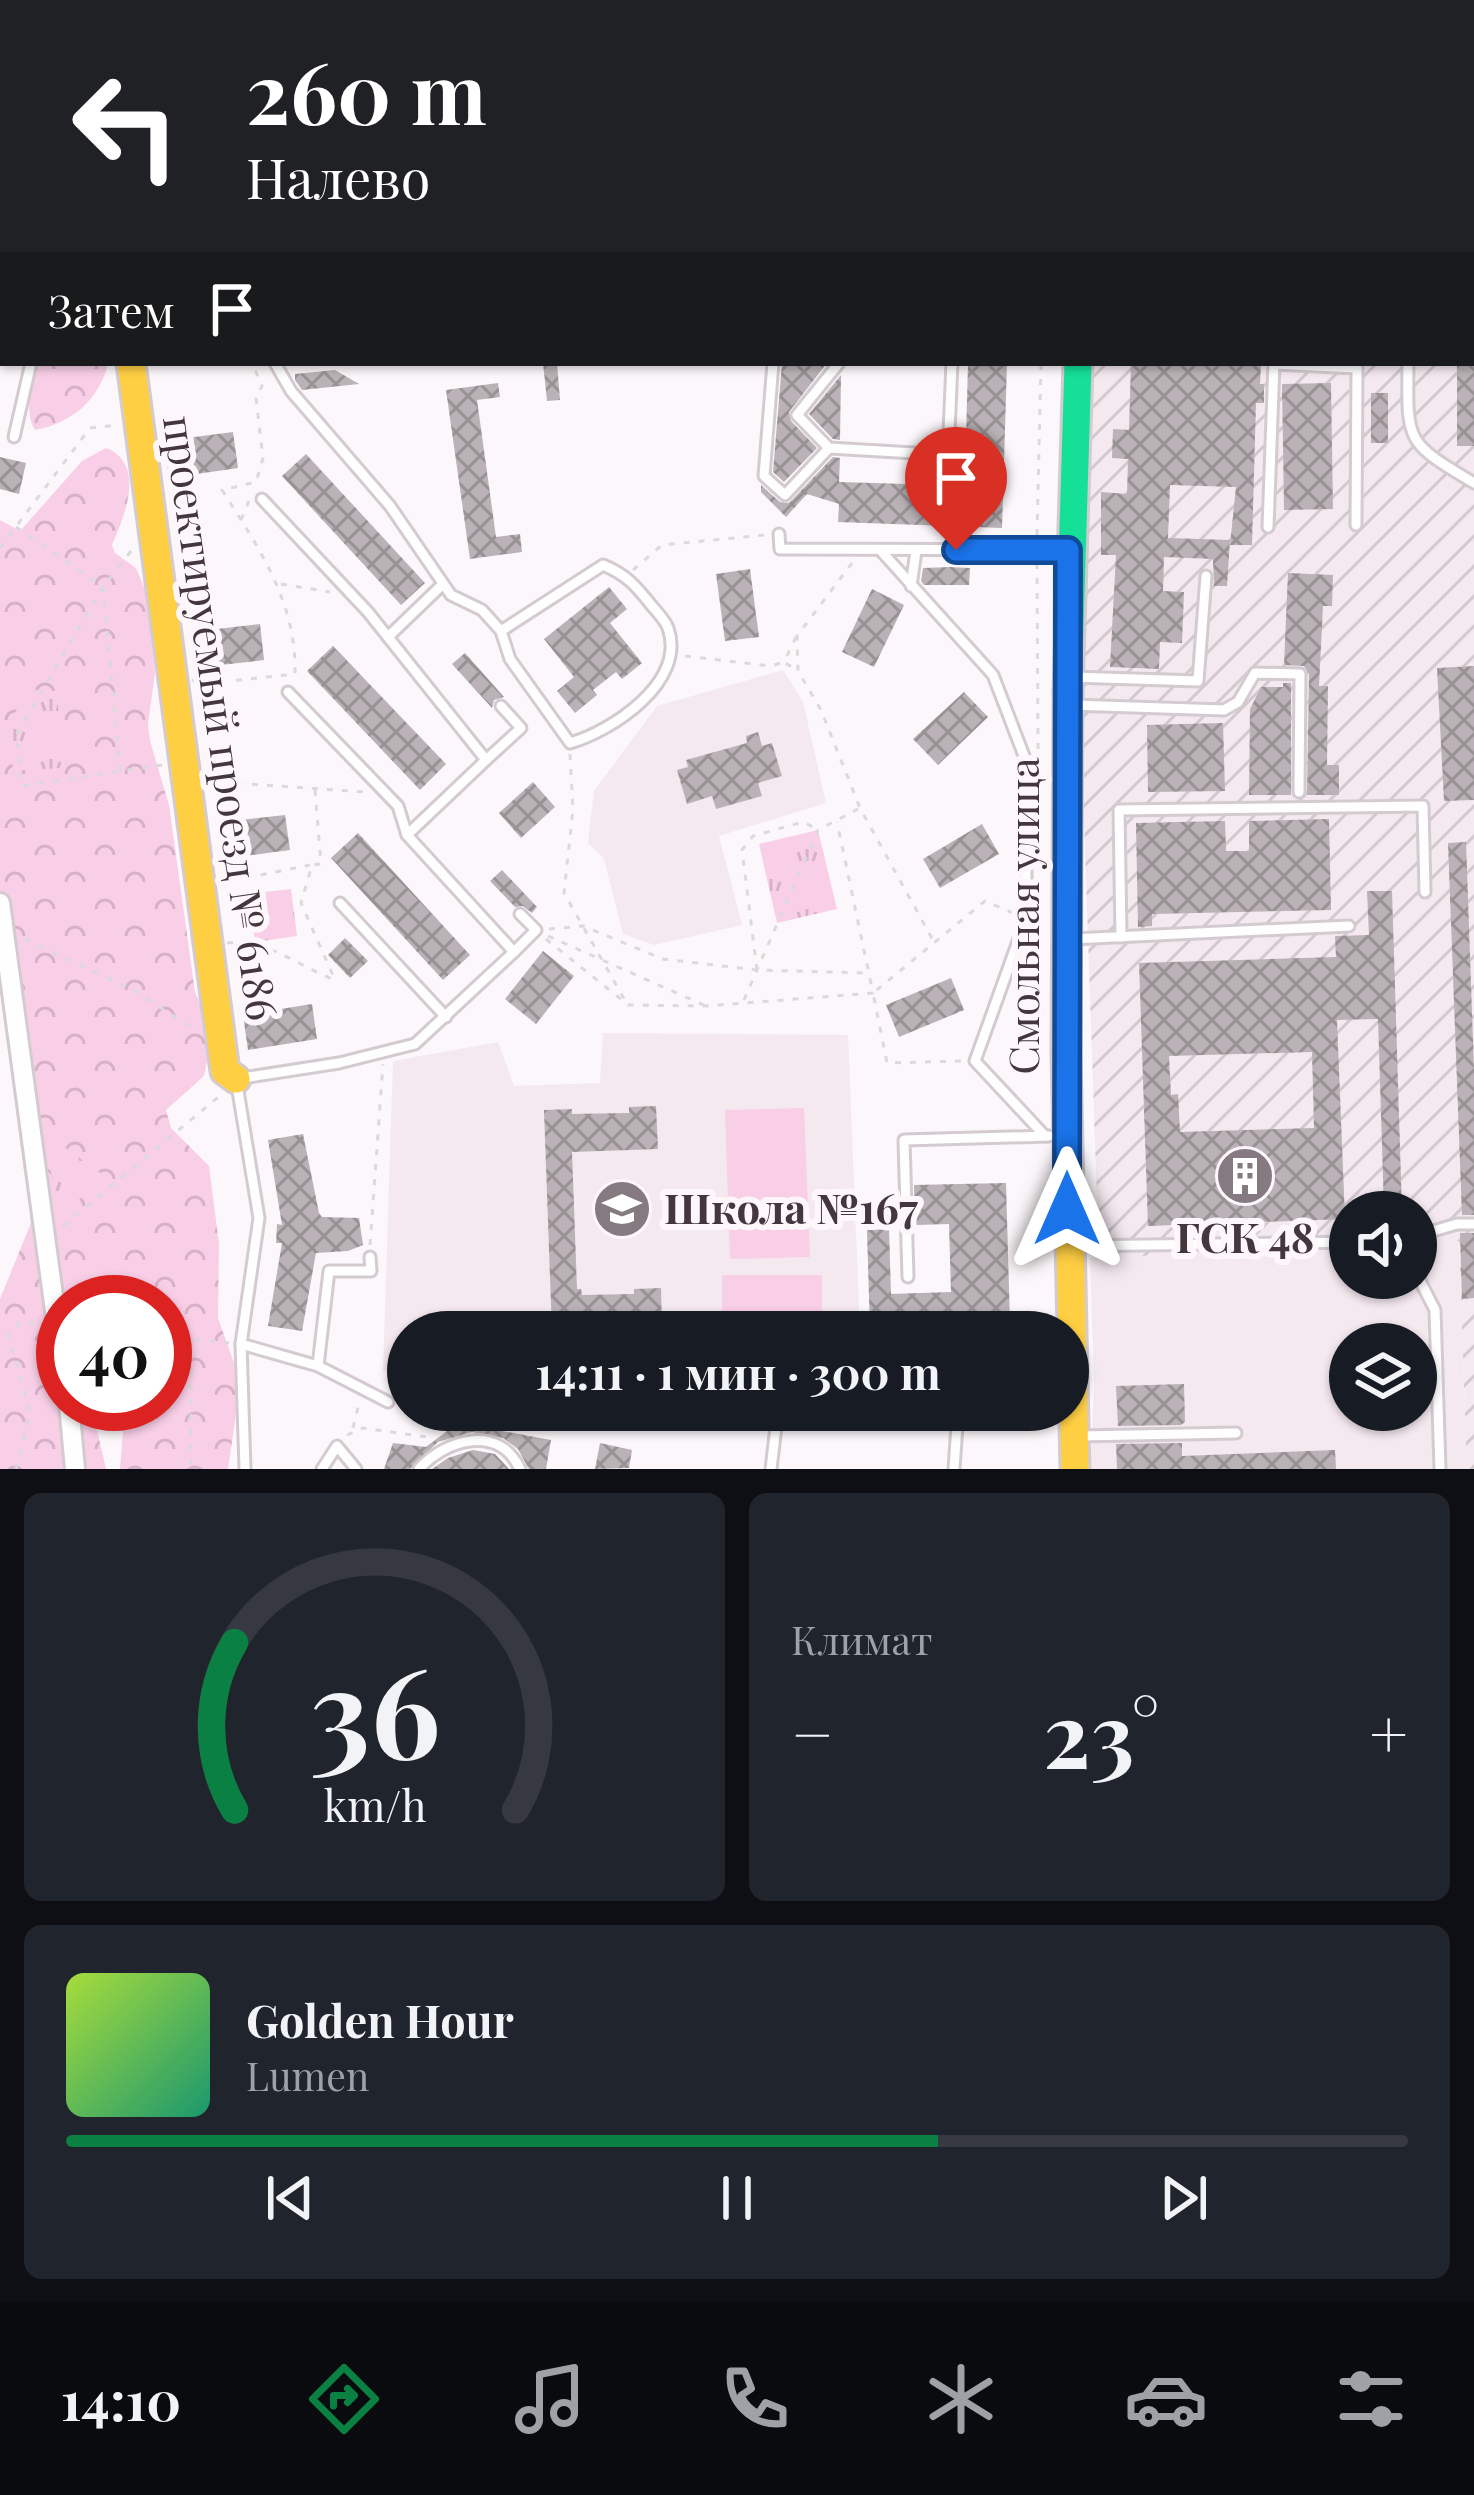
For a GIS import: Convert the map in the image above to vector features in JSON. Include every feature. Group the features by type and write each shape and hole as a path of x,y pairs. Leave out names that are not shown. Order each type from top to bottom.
{"street":[{"name":"проектируемый проезд № 6186","path":"136,366 150,526 228,1066"},
{"name":"Смольная улица","path":"1070,1311 1056,1136 1067,940 1068,550 1078,366"},
{"path":"0,903 48,1275"},
{"path":"71,1431 75,1469"},
{"name":"Смольная улица","path":"1074,1431 1075,1469"}],"lane":[{"path":"14,437 30,366"},
{"path":"277,366 291,391 390,506 451,595 482,610 501,631 510,659 569,743 602,734 616,722 657,686 671,655 668,626 627,575 603,565 501,631"},
{"path":"773,366 764,476 785,495 829,448"},
{"path":"837,366 797,415 829,448 948,454 952,366"},
{"path":"1268,527 1274,366"},
{"path":"1316,366 1358,368 1356,525"},
{"path":"1408,366 1407,423 1414,441 1432,459 1474,483"},
{"path":"262,500 354,596 486,760"},
{"path":"778,534 780,549 1068,550"},
{"path":"911,586 916,551"},
{"path":"882,552 993,675 1026,761 1026,919 975,1061 1056,1136"},
{"path":"1066,691 1198,681 1206,576"},
{"path":"388,637 443,584"},
{"path":"1066,691 1224,710 1238,702 1255,674 1300,674 1299,792"},
{"path":"288,692 398,806 407,836 514,952"},
{"path":"407,836 521,728 501,706"},
{"path":"1120,937 1119,810 1423,806 1425,892"},
{"path":"340,903 446,1017"},
{"path":"245,1469 241,1344 259,1218 228,1066 339,1063 415,1043 536,930 520,914"},
{"path":"1067,940 1349,926"},
{"path":"908,1276 904,1140 1056,1136"},
{"path":"1437,1232 1457,1224 1474,1224"},
{"path":"1067,1246 1329,1242"},
{"path":"318,1366 329,1271 371,1271 370,1257"},
{"path":"1429,1299 1435,1310 1440,1469"},
{"path":"241,1344 318,1366 387,1402"},
{"path":"1089,1428 1236,1433"},
{"path":"771,1469 776,1431"},
{"path":"954,1469 957,1431"},
{"path":"418,1469 447,1447 475,1439 502,1446 520,1469"},
{"path":"322,1469 337,1446 356,1469"}],"path":[{"path":"222,682 296,674 296,640 279,584 222,490 256,482 263,458 256,398 262,386 253,366"},
{"path":"1037,549 1041,366"},
{"path":"0,548 90,428 139,423"},
{"path":"150,526 103,587 16,735 22,786 182,766 233,783 385,793"},
{"path":"16,527 103,587"},
{"path":"627,575 662,545 778,534"},
{"path":"784,662 796,636 861,551"},
{"path":"279,584 354,596"},
{"path":"103,587 120,771"},
{"path":"796,636 799,670 821,710 860,808 934,942"},
{"path":"671,655 772,666 784,662 799,670"},
{"path":"569,743 573,808 564,893 628,1005"},
{"path":"246,878 321,864 315,790"},
{"path":"742,1003 818,830 860,808"},
{"path":"757,970 742,850 753,836 803,822 818,830"},
{"path":"837,822 886,1064 975,1061"},
{"path":"208,945 244,940 335,980 302,903 312,865"},
{"path":"536,930 628,1005 706,1006 874,993 985,901 1026,919 1039,919"},
{"path":"536,930 583,926 663,959 757,970 869,974"},
{"path":"536,930 706,1006"},
{"path":"8,960 24,938 137,992 228,1066 225,1092 43,1242"},
{"path":"370,1257 382,1065 415,1043"},
{"path":"16,1469 30,1411 8,1335 22,1321 36,1323"},
{"path":"192,1339 241,1344"},
{"path":"337,1446 352,1430 362,1389"},
{"path":"352,1430 427,1437"},
{"path":"191,1431 191,1469"}],"shaded area":[{"path":"1092,366 1474,366 1474,1469 1467,1469 1459,1241 1437,1242 1437,1191 1329,1191 1329,1247 1099,1258 1080,705"},
{"path":"783,670 803,702 826,803 719,836 742,925 654,945 623,934 604,859 588,843 594,791 657,706"},
{"name":"Школа №167","path":"603,1033 848,1035 859,1311 387,1311 387,1371 383,1371 393,1061 498,1042 514,1086 600,1083"},
{"path":"1459,1240 1467,1469 1091,1469 1090,1258 1329,1247 1329,1299 1437,1299 1437,1241"}],"green space":[{"path":"38,366 107,366 98,389 82,408 61,422 35,430 29,406"},
{"path":"106,448 119,456 129,478 126,506 112,545 115,553 136,568 147,594 155,673 150,741 169,805 195,992 213,1033 204,1076 166,1110 171,1128 209,1166 219,1244 218,1318 234,1363 238,1400 228,1469 120,1469 123,1431 192,1431 192,1275 36,1275 36,1431 97,1431 106,1469 0,1469 0,1299 31,1223 0,990 0,520 20,531 82,461"},
{"path":"35,690 57,691 62,768 13,771 9,719"},
{"path":"818,830 837,909 777,923 759,844"},
{"path":"291,889 297,936 255,942 248,894"},
{"path":"804,1108 810,1257 730,1259 725,1110"},
{"path":"60,1144 106,1177 61,1215 48,1159"},
{"path":"722,1275 822,1275 822,1311 722,1311"}],"building":[{"path":"543,366 557,366 560,400 547,401"},
{"path":"782,366 825,366 789,412 791,421 817,448 784,482 773,472"},
{"path":"968,366 1007,366 1002,528 838,522 839,504 807,494 786,517 761,492 761,485 780,502 789,503 833,457 840,458 839,482 940,485 941,473 965,474"},
{"path":"1131,366 1261,366 1264,403 1256,403 1252,545 1230,545 1236,487 1170,485 1168,538 1230,540 1227,586 1214,586 1213,559 1164,557 1163,591 1184,592 1182,643 1160,642 1159,669 1110,667 1116,555 1101,555 1101,492 1127,494 1128,459 1112,458 1113,429 1129,430"},
{"path":"1457,366 1474,366 1474,446 1457,446"},
{"path":"335,370 359,384 302,390 295,380 295,374"},
{"path":"841,375 840,440 833,439 809,414"},
{"path":"498,383 500,397 477,400 496,537 520,534 522,552 470,559 446,390"},
{"path":"1331,383 1333,509 1284,510 1282,384"},
{"path":"1371,393 1388,393 1388,443 1371,443"},
{"path":"233,432 238,468 169,478 164,441"},
{"path":"306,454 425,583 401,605 282,476"},
{"path":"0,457 26,463 19,494 0,489"},
{"path":"923,568 970,568 969,585 924,585 921,581"},
{"path":"750,569 759,637 725,641 716,574"},
{"path":"1288,573 1333,575 1332,606 1323,606 1319,686 1328,686 1327,765 1339,765 1339,795 1307,795 1309,674 1304,666 1284,665"},
{"path":"609,587 627,609 610,623 642,663 622,679 616,672 575,713 557,691 574,677 544,639"},
{"path":"872,589 904,605 874,667 842,652"},
{"path":"260,624 264,660 195,668 191,632"},
{"path":"333,646 446,764 420,790 307,671"},
{"path":"465,653 504,697 494,700 492,708 452,664"},
{"path":"1474,666 1474,800 1444,801 1437,668"},
{"path":"1291,683 1291,795 1249,795 1250,709 1261,687 1283,687"},
{"path":"964,692 988,717 938,765 913,739"},
{"path":"1223,723 1225,791 1148,792 1147,725"},
{"path":"758,732 762,746 772,743 782,776 758,783 762,796 716,809 712,796 687,804 677,770 688,767 686,760 747,743 746,736"},
{"path":"533,782 555,807 521,838 499,813"},
{"path":"285,815 290,850 221,859 216,823"},
{"path":"1329,819 1331,910 1152,914 1152,926 1138,927 1136,823 1225,821 1226,851 1249,851 1249,821"},
{"path":"982,824 999,854 940,888 923,859"},
{"path":"358,833 470,955 443,980 331,858"},
{"path":"1466,842 1474,1215 1462,1215 1448,843"},
{"path":"502,870 537,907 532,913 523,906 515,907 490,881"},
{"path":"1367,891 1392,891 1401,1191 1383,1191 1378,1019 1337,1020 1344,1191 1329,1191 1329,1220 1148,1226 1139,963 1336,957 1335,936 1369,935","holes":["1312,1052 1314,1128 1180,1132 1178,1094 1171,1095 1169,1056"]},
{"path":"345,938 368,961 350,978 328,955"},
{"path":"543,951 574,976 536,1024 505,999"},
{"path":"951,978 964,1010 899,1037 886,1005"},
{"path":"312,1004 317,1039 248,1050 243,1015"},
{"path":"656,1106 658,1149 572,1152 577,1289 582,1295 661,1288 662,1311 551,1311 544,1110 629,1113 629,1107"},
{"path":"303,1134 319,1213 359,1218 363,1245 316,1253 302,1331 268,1326 282,1243 276,1243 277,1224 282,1225 268,1140"},
{"path":"1006,1183 1010,1311 869,1311 867,1230 889,1229 891,1294 951,1292 949,1224 915,1225 914,1185"},
{"path":"1460,1233 1474,1233 1474,1298 1462,1299"},
{"path":"1184,1384 1185,1422 1181,1425 1118,1426 1116,1386"},
{"path":"447,1431 502,1431 551,1440 546,1469 529,1469 518,1449 503,1438 472,1432 438,1442 410,1469 384,1469 393,1443 426,1447"},
{"path":"600,1443 632,1450 629,1468 595,1469"},
{"path":"1182,1443 1182,1456 1335,1450 1336,1469 1117,1469 1116,1444"},
{"path":"473,1450 495,1454 509,1469 432,1469 448,1458"}],"traffic: fast":[{"path":"1068,692 1078,366"}],"traffic: slow":[{"path":"131,366 225,1071 236,1079"},
{"path":"1068,692 1066,1054 1075,1469"}],"place":[{"name":"ГСК 48","path":"1245,1176"},
{"name":"Школа №167","path":"622,1209"}],"route":[{"path":"956,550 1068,550 1067,1209"}]}
